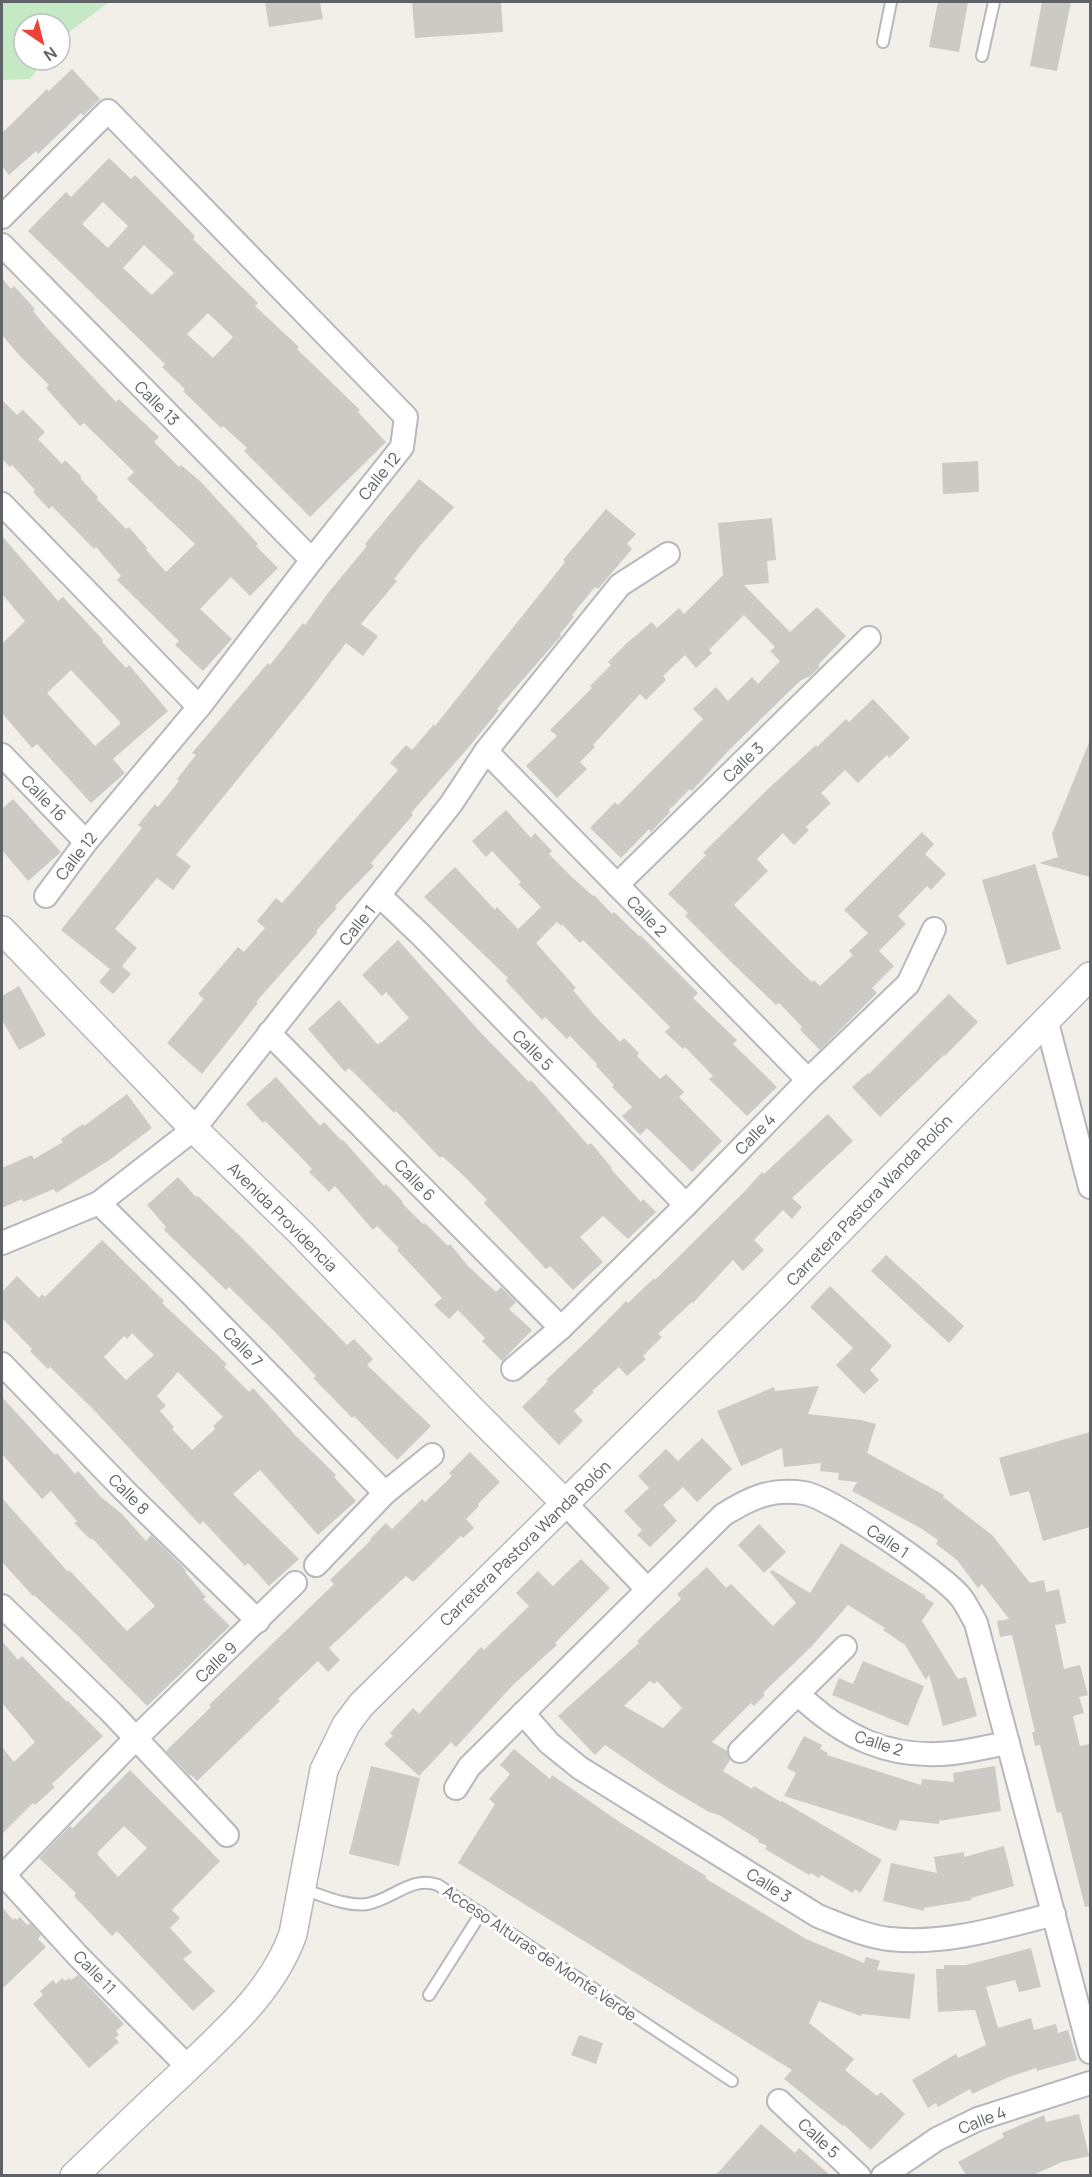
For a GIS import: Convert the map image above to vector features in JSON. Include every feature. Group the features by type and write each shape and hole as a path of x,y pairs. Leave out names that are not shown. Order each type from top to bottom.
{"street":[{"name":"Calle 12","path":"2,216 108,111 406,417 402,447 199,707 86,842 46,896"},
{"name":"Calle 13","path":"2,245 312,560"},
{"path":"2,504 199,707"},
{"name":"Calle 1","path":"2,1243 99,1203 194,1129 380,896 451,804 486,751 620,585 668,554"},
{"name":"Calle 3","path":"617,885 869,638"},
{"name":"Calle 2","path":"486,751 808,1080"},
{"name":"Calle 16","path":"2,755 86,842"},
{"name":"Calle 5","path":"380,896 686,1205"},
{"name":"Calle 4","path":"513,1369 561,1328 808,1080 908,984 934,929"},
{"name":"Avenida Providencia","path":"2,930 194,1129 300,1232 566,1504"},
{"name":"Carretera Pastora Wanda Rolón","path":"74,2175 250,2006 275,1972 286,1953 293,1934 324,1770 346,1725 377,1686 566,1504 777,1295 1090,975"},
{"path":"1046,1019 1090,1187"},
{"name":"Calle 6","path":"269,1033 561,1328"},
{"name":"Calle 7","path":"99,1203 385,1493"},
{"name":"Calle 8","path":"2,1364 124,1490 258,1621"},
{"path":"316,1565 385,1493 432,1455"},
{"name":"Calle 1","path":"456,1788 469,1767 723,1515 748,1499 776,1492 806,1493 833,1504 937,1574 960,1596 976,1623 1090,2052"},
{"path":"566,1504 647,1589"},
{"name":"Calle 9","path":"3,1876 135,1739 295,1583"},
{"path":"2,1606 111,1712 227,1835"},
{"path":"740,1750 845,1647"},
{"name":"Calle 2","path":"798,1694 818,1713 842,1730 895,1752 953,1753 1008,1743"},
{"name":"Calle 3","path":"524,1713 549,1743 580,1768 818,1916 851,1929 887,1938 923,1940 960,1938 1054,1914"},
{"name":"Calle 11","path":"3,1876 188,2067"},
{"name":"Calle 4","path":"883,2175 937,2139 978,2119 1090,2084"},
{"name":"Calle 5","path":"779,2101 859,2175"}],"lane":[{"path":"883,42 891,2"},
{"path":"982,56 994,2"},
{"name":"Acceso Alturas de Monte Verde","path":"302,1889 355,1905 369,1904 416,1883 427,1881 443,1887 732,2081"},
{"path":"429,1995 481,1913"}],"green space":[{"path":"2,2 109,2 72,30 72,12 12,12 12,72 35,72 30,79 2,80"}],"building":[{"path":"265,2 320,2 323,19 269,27"},
{"path":"412,2 501,2 503,32 415,38"},
{"path":"938,2 968,2 959,52 929,47"},
{"path":"1042,2 1071,2 1057,71 1030,66"},
{"path":"72,69 100,99 83,116 81,113 38,154 36,151 9,175 2,166 2,133 47,89 49,91 69,72 72,72"},
{"path":"109,158 131,179 135,175 195,236 193,239 258,303 255,306 299,347 297,349 360,410 358,412 386,442 310,517 244,451 247,448 223,426 221,428 183,391 185,389 162,367 165,364 28,231 66,192 71,197","holes":["103,202 128,226 108,248 82,224","144,245 174,273 152,295 123,268","208,313 233,337 213,358 187,334"]},
{"path":"2,278 11,289 14,286 35,309 33,311 47,328 116,402 119,399 159,437 154,442 179,467 181,465 200,481 278,568 250,596 231,577 200,609 232,639 203,671 175,645 179,641 117,580 121,576 96,547 94,549 52,506 49,509 12,465 10,467 2,459 2,400 17,415 23,410 45,432 38,439 62,464 65,460 82,477 80,478 98,497 97,499 126,529 129,527 166,572 195,544 127,479 134,472 84,423 80,426 46,388 49,385 2,335"},
{"path":"978,461 979,492 943,494 942,463"},
{"path":"419,479 454,507 420,546 394,579 397,581 361,624 378,636 363,656 346,643 176,855 191,866 173,890 157,878 115,929 137,948 122,966 131,974 113,994 99,982 110,969 61,930 142,828 138,825 155,804 158,807 179,781 177,779 196,755 192,753 268,663 270,665 303,623 305,625 367,546 365,544"},
{"path":"606,509 636,534 627,544 632,549 598,589 595,587 572,615 574,617 560,634 561,636 411,813 413,815 371,863 374,866 335,906 337,908 316,931 318,932 256,1002 258,1003 202,1074 167,1043 204,999 198,994 238,947 244,952 265,928 257,921 276,898 282,903 398,770 390,763 406,745 412,750 434,724 435,726 565,562 563,560"},
{"path":"772,518 776,560 767,561 769,583 744,585 790,632 817,607 846,636 819,664 819,668 800,681 728,751 692,791 690,789 669,810 670,812 651,832 649,829 621,858 590,828 615,802 618,805 703,719 693,709 716,687 728,701 752,677 758,684 780,661 770,651 775,647 744,615 709,650 712,653 696,668 685,655 663,676 666,680 646,700 640,694 580,762 587,769 557,798 526,766 557,736 550,730 592,688 590,686 611,665 608,662 628,642 652,622 657,628 679,608 684,614 723,575 718,523"},
{"path":"2,536 58,601 63,597 126,668 129,665 168,711 113,759 125,773 91,803 37,744 32,748 2,713 2,644 25,621 2,594","holes":["71,670 120,722 95,746 47,693"]},
{"path":"873,699 910,738 889,758 887,755 858,783 845,770 821,793 831,803 806,827 809,830 794,845 783,833 757,859 768,871 734,905 812,982 814,980 820,986 853,955 849,951 868,933 844,910 922,832 934,844 925,854 946,874 931,890 927,886 898,916 906,924 879,951 894,966 872,988 877,993 820,1050 800,1030 802,1027 779,1003 776,1005 728,959 685,916 688,913 668,894 706,855 703,853 768,789 846,719 849,722"},
{"path":"1090,740 1090,877 1039,863 1058,857 1052,834"},
{"path":"13,799 61,852 28,881 2,850 2,809"},
{"path":"506,810 531,838 535,833 552,851 549,854 574,879 612,914 614,912 640,935 698,993 693,998 737,1040 733,1044 777,1087 747,1116 709,1079 713,1076 685,1047 683,1049 665,1032 670,1027 583,940 580,943 562,924 561,926 557,922 536,943 576,988 573,990 593,1014 620,1042 624,1038 639,1053 637,1056 660,1079 666,1074 684,1092 679,1097 722,1141 692,1172 647,1128 640,1135 622,1116 632,1107 612,1087 614,1085 596,1066 597,1064 570,1036 567,1039 545,1017 542,1020 506,981 508,978 424,897 455,867 495,910 497,907 518,929 541,907 518,884 521,882 492,851 486,857 472,841"},
{"path":"1035,864 1061,949 1007,965 982,880"},
{"path":"398,940 481,1033 529,1082 531,1080 588,1145 591,1143 641,1202 643,1199 656,1212 628,1239 603,1216 580,1237 603,1262 573,1290 550,1266 546,1269 484,1203 487,1200 465,1177 442,1156 440,1158 396,1111 394,1113 349,1068 345,1072 308,1029 339,1000 378,1045 409,1018 386,992 382,996 362,975"},
{"path":"19,986 46,1035 19,1050 2,1020 2,996"},
{"path":"949,994 978,1022 880,1117 852,1087 869,1074"},
{"path":"276,1077 320,1126 324,1122 343,1140 384,1186 386,1184 423,1224 425,1223 448,1246 450,1244 468,1266 496,1292 501,1287 516,1302 509,1309 532,1330 502,1361 482,1341 485,1338 458,1310 449,1319 434,1305 442,1298 397,1250 399,1248 377,1226 373,1230 335,1186 329,1192 309,1172 312,1169 246,1104"},
{"path":"127,1094 152,1128 108,1161 56,1193 54,1189 2,1208 2,1168 32,1155 34,1159 63,1142 61,1139 83,1124 84,1126"},
{"path":"828,1114 853,1141 792,1198 802,1207 792,1219 783,1210 754,1240 764,1250 743,1271 733,1260 693,1303 658,1334 662,1337 643,1356 646,1359 627,1376 619,1367 592,1391 594,1392 574,1411 583,1421 559,1445 522,1407 626,1301 628,1303 654,1278 655,1280 762,1172 764,1174"},
{"path":"178,1177 196,1197 198,1196 244,1240 347,1345 354,1339 373,1359 367,1365 431,1426 397,1460 313,1378 316,1376 275,1332 229,1287 226,1290 164,1230 166,1227 147,1205"},
{"path":"102,1240 164,1301 162,1303 227,1364 224,1367 249,1392 253,1388 295,1435 336,1475 334,1477 356,1501 318,1535 260,1470 233,1494 299,1559 269,1586 248,1563 245,1566 203,1521 200,1525 94,1410 30,1351 32,1349 2,1318 2,1292 17,1276 39,1298 42,1294 45,1297","holes":["132,1333 154,1355 126,1380 104,1357 124,1336 127,1339","178,1372 223,1417 213,1426 215,1429 192,1450 172,1429 174,1427 160,1411 166,1406 157,1396"]},
{"path":"886,1255 964,1326 949,1343 871,1271"},
{"path":"830,1286 892,1346 870,1370 879,1380 864,1394 836,1365 853,1348 810,1307"},
{"path":"819,1386 808,1414 876,1424 867,1453 944,1495 943,1497 992,1535 1030,1583 1044,1580 1046,1592 1059,1589 1066,1623 1055,1625 1064,1669 1080,1665 1088,1695 1079,1697 1084,1713 1073,1716 1080,1746 1090,1744 1090,1906 1085,1907 1061,1812 1057,1813 1040,1745 1035,1746 1032,1732 1035,1732 1012,1635 1000,1637 997,1621 1009,1619 982,1584 978,1588 957,1560 936,1544 938,1540 852,1491 857,1482 838,1480 839,1473 820,1471 821,1463 784,1467 782,1448 741,1466 717,1411 774,1387 775,1391"},
{"path":"2,1397 55,1455 57,1453 75,1474 78,1471 146,1541 151,1535 182,1566 206,1597 203,1599 230,1626 147,1706 76,1634 33,1596 2,1562 2,1498 68,1572 69,1570 127,1631 155,1606 92,1538 91,1540 74,1523 77,1521 51,1491 42,1499 2,1454"},
{"path":"1090,1432 1090,1527 1043,1541 1029,1491 1010,1496 999,1458"},
{"path":"702,1438 732,1469 697,1502 683,1487 663,1505 677,1521 650,1547 637,1535 642,1530 624,1511 649,1488 638,1476 666,1449 678,1461"},
{"path":"470,1452 500,1482 466,1519 474,1528 463,1538 461,1536 413,1582 406,1576 329,1648 340,1660 328,1672 318,1661 197,1781 190,1776 166,1751 211,1707 209,1705 334,1584 330,1580 386,1523 392,1529 422,1499 425,1502 452,1476 449,1473"},
{"path":"759,1524 786,1552 764,1573 738,1545"},
{"path":"841,1543 926,1596 925,1598 934,1603 922,1621 958,1679 966,1677 977,1716 943,1726 929,1674 926,1680 905,1645 883,1630 885,1628 848,1605 812,1646 763,1693 765,1695 754,1706 751,1703 712,1742 727,1751 730,1760 723,1771 752,1789 754,1786 782,1801 882,1860 860,1893 855,1889 853,1893 821,1875 819,1878 811,1873 809,1875 765,1849 767,1846 758,1842 759,1840 665,1786 605,1745 595,1755 558,1716 639,1643 637,1641 681,1599 677,1594 707,1567 726,1588 731,1584 773,1626 796,1603 770,1572 772,1570 810,1593","holes":["650,1681 654,1684 657,1681 682,1708 663,1728 624,1706"]},
{"path":"581,1559 610,1588 555,1643 557,1645 514,1684 456,1747 451,1742 419,1776 384,1744 393,1736 390,1733 413,1708 419,1714 481,1647 484,1650 529,1606 516,1593 538,1571 553,1586"},
{"path":"2,1641 18,1660 22,1656 103,1736 52,1784 55,1787 35,1805 33,1803 2,1834 2,1747 14,1762 35,1742 2,1703"},
{"path":"863,1661 924,1686 908,1726 832,1695 839,1678 853,1684"},
{"path":"804,1736 822,1745 820,1749 828,1753 827,1755 921,1785 922,1779 954,1782 953,1773 995,1766 1001,1811 939,1821 939,1824 900,1820 896,1831 784,1796 796,1773 787,1768"},
{"path":"514,1749 550,1779 552,1775 618,1821 706,1876 705,1878 806,1939 864,1963 866,1957 880,1961 877,1970 915,1974 910,2019 862,2014 861,2016 819,2001 809,2023 854,2059 845,2070 877,2096 881,2092 905,2114 871,2150 844,2125 784,2079 792,2070 458,1863 495,1804 489,1799 510,1774 500,1765"},
{"path":"371,1766 420,1778 399,1866 349,1854"},
{"path":"130,1770 220,1861 172,1910 180,1918 170,1928 192,1952 183,1959 215,1991 193,2011 117,1931 112,1936 74,1896 76,1893 39,1858 70,1826 73,1828","holes":["124,1826 147,1848 118,1877 98,1855 98,1852"]},
{"path":"1004,1846 1014,1886 971,1898 972,1900 924,1908 924,1911 883,1901 891,1863 937,1873 934,1857 964,1852 964,1857"},
{"path":"2,1907 13,1920 20,1917 27,1925 30,1923 41,1935 38,1939 46,1947 2,1989"},
{"path":"1031,1948 1041,1987 1019,1992 1015,1980 986,1987 998,2028 1031,2018 1034,2030 1056,2024 1058,2033 1068,2030 1077,2060 1037,2071 1036,2068 1009,2077 972,2094 970,2089 938,2107 936,2103 928,2108 912,2080 956,2054 958,2058 986,2045 975,2010 938,2012 936,1969 944,1969 944,1965 966,1965"},
{"path":"78,1975 124,2024 116,2031 119,2035 115,2038 119,2042 89,2068 33,2004 43,1995 40,1991 53,1980 56,1984 62,1978 65,1981 69,1978 71,1980"},
{"path":"579,2035 603,2043 596,2064 571,2055"},
{"path":"1079,2114 1089,2156 1062,2162 1033,2175 966,2175 958,2162 1004,2137 1002,2133 1044,2115 1046,2122"},
{"path":"761,2124 795,2153 799,2148 830,2175 716,2175"}]}
